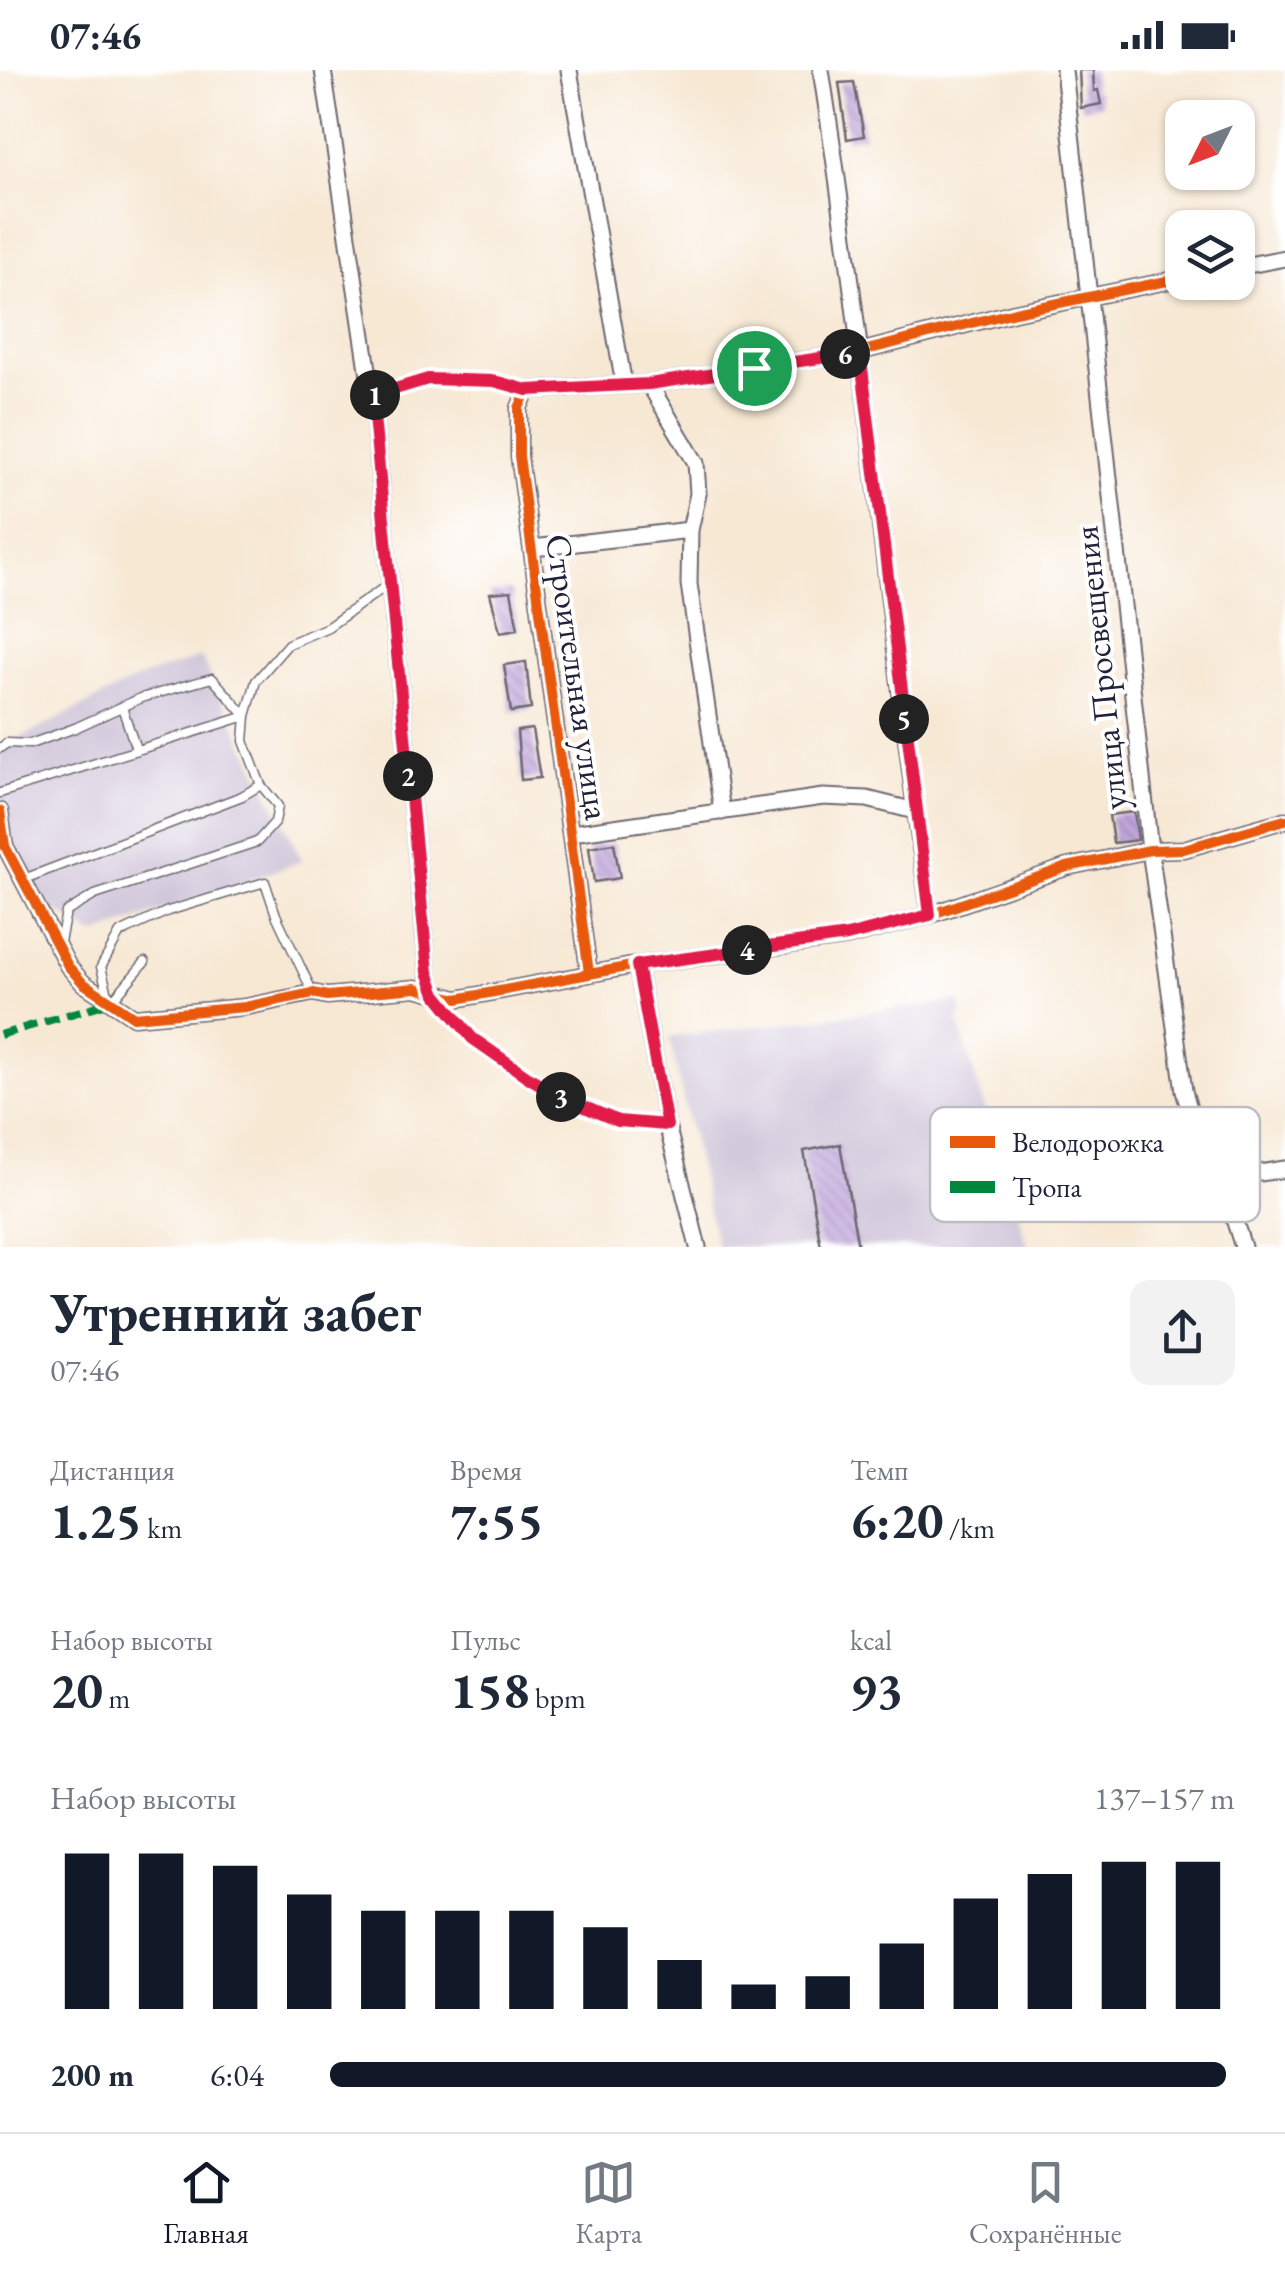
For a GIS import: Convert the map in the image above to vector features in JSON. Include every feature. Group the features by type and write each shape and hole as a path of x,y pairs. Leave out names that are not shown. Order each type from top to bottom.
{"street":[{"path":"323,70 372,396 428,972 436,994"},
{"path":"570,70 624,385"},
{"path":"822,70 848,243 930,915"},
{"name":"улица Просвещения","path":"1064,70 1150,850 1189,1107"},
{"path":"1255,264 1285,258"},
{"path":"527,390 649,384 860,352 1165,281"},
{"path":"649,384 696,463 698,494 690,530 689,584 722,812"},
{"name":"Строительная улица","path":"527,390 520,408 519,456 589,973"},
{"path":"533,548 690,530"},
{"path":"572,833 823,797 867,799 915,810"},
{"path":"0,811 6,846 68,966 83,983 134,1018 245,1006 312,993 327,996 416,988 457,999 637,965 847,936 930,915 1067,867 1150,850 1184,848 1285,820"},
{"path":"637,965 667,1125 698,1247"},
{"path":"1260,1172 1285,1169"},
{"name":"улица Просвещения","path":"1235,1222 1243,1247"}],"lane":[{"path":"372,396 428,379 494,381 527,390"},
{"path":"58,948 66,912 95,895 257,842 275,822 278,806 261,785 244,741 256,681 288,644 328,627 390,584"},
{"path":"0,748 7,742 30,744 142,698 212,678 246,716"},
{"path":"122,708 136,749"},
{"path":"0,792 246,716"},
{"path":"22,880 242,796 261,785"},
{"path":"111,1002 101,966 120,933 168,911 265,882 312,993"},
{"path":"111,1002 145,962"},
{"path":"436,994 472,1038 563,1098 618,1121 667,1125"}],"shaded area":[{"path":"201,657 302,861 94,935 46,905 0,814 0,748 141,677"},
{"path":"959,1001 962,1015 958,1022 984,1107 930,1107 930,1222 1020,1222 1028,1247 717,1247 669,1037"}],"building":[{"path":"1079,70 1093,70 1094,91 1098,90 1101,104 1081,108"},
{"path":"854,82 864,136 847,139 839,83"},
{"path":"511,591 518,629 500,632 490,593"},
{"path":"526,662 531,709 511,712 504,665"},
{"path":"532,729 540,778 521,780 517,731"},
{"path":"1134,812 1138,840 1113,843 1109,815"},
{"path":"614,843 620,878 594,882 589,847"},
{"path":"840,1144 858,1247 821,1247 804,1151"}],"marked path":[{"path":"0,1035 111,1002"}],"cycle path":[{"path":"589,973 519,456 519,408 527,390 649,384 859,352 1015,312 1165,281"},
{"path":"0,811 5,846 68,966 83,983 134,1017 245,1007 313,993 327,996 416,988 457,999 637,965 847,937 930,915 1067,867 1150,850 1184,849 1285,820"}],"route":[{"path":"860,352 930,915 847,936 637,965 667,1125 618,1121 563,1098 472,1038 436,994 428,972 372,396 428,379 494,381 527,390 649,384 754,368 860,352"}]}
